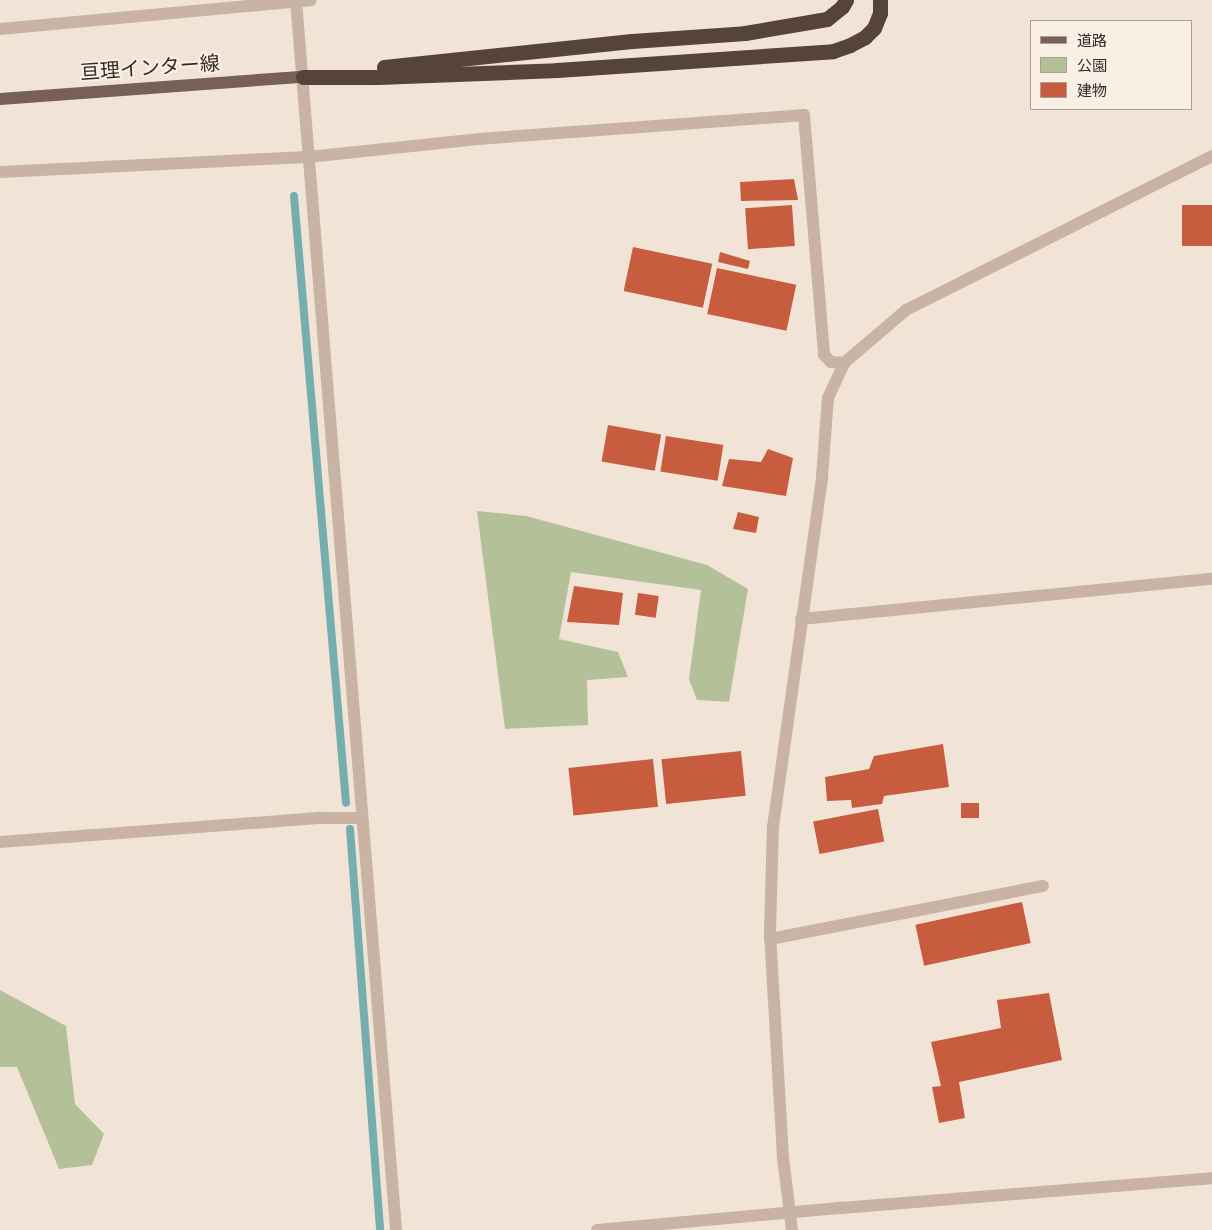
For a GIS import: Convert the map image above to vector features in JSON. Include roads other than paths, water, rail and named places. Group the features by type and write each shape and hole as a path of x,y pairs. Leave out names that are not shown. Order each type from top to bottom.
{"highway":[{"path":"303,77 632,41 745,34 827,18 842,7 846,0"},
{"path":"303,77 378,77 557,70 833,50 850,45 865,37 874,28 880,13 880,0"}],"main road":[{"name":"亘理インター線","path":"0,99 303,77"}],"street":[{"path":"296,0 396,1230"},
{"path":"0,29 311,0"},
{"path":"0,172 308,157 478,139 804,115 824,355 831,362 844,363"},
{"path":"792,1230 783,1158 770,939 773,827 822,477 828,398 844,363 906,310 1212,156"},
{"path":"801,619 1212,579"},
{"path":"0,842 321,818 361,818"},
{"path":"770,939 1043,886"},
{"path":"597,1230 1212,1178"}],"waterway":[{"path":"294,196 346,803"},
{"path":"350,829 380,1230"}]}
